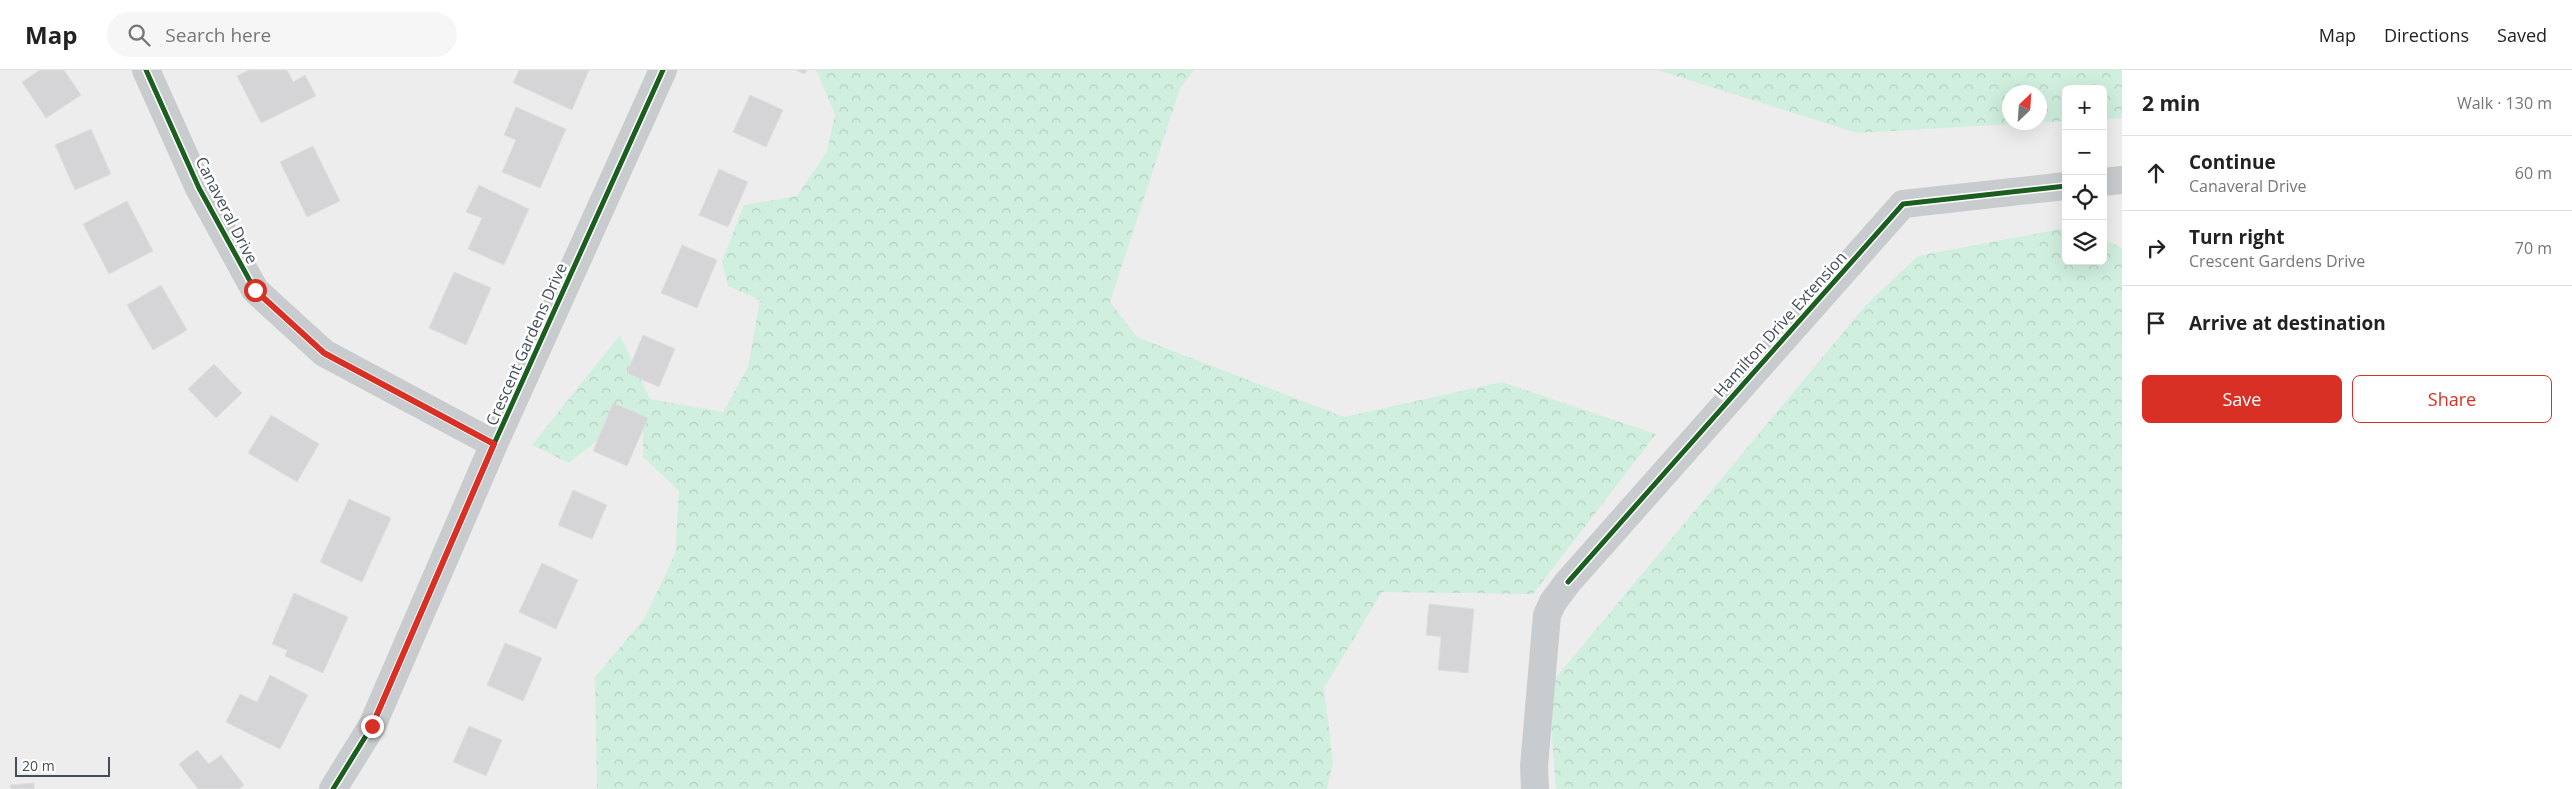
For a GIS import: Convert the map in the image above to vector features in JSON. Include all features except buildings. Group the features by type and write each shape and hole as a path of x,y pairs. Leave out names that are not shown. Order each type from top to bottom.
{"street":[{"name":"Canaveral Drive","path":"146,70 199,188 255,290 324,353 494,444"},
{"name":"Crescent Gardens Drive","path":"333,789 372,726 494,444 663,70"},
{"path":"2107,182 2122,180"},
{"name":"Hamilton Drive Extension","path":"1535,789 1534,766 1547,616 1552,602 1568,582 1903,204 2062,186"}],"green space":[{"path":"816,70 1194,70 1180,88 1110,302 1137,337 1344,417 1502,382 1656,434 1533,594 1382,592 1324,688 1333,762 1327,789 597,789 595,677 644,619 675,554 679,491 643,457 643,424 614,427 569,463 532,445 620,335 650,399 723,412 748,367 760,300 728,286 722,261 744,205 797,196 827,152 835,114"},
{"path":"1657,70 2122,70 2122,118 2107,119 2107,85 2062,85 2062,121 2047,122 2047,85 2002,85 2002,125 1857,133"},
{"path":"2062,229 2062,265 2107,265 2107,241 2122,248 2122,789 1556,789 1548,687 1866,305 1918,256"}],"cycle path":[{"path":"146,70 199,188 255,290 324,353 494,444"},
{"path":"333,789 372,726 494,444 663,70"},
{"path":"1568,582 1903,204 2062,186"}],"route":[{"path":"255,290 324,353 494,444 372,726"}]}
